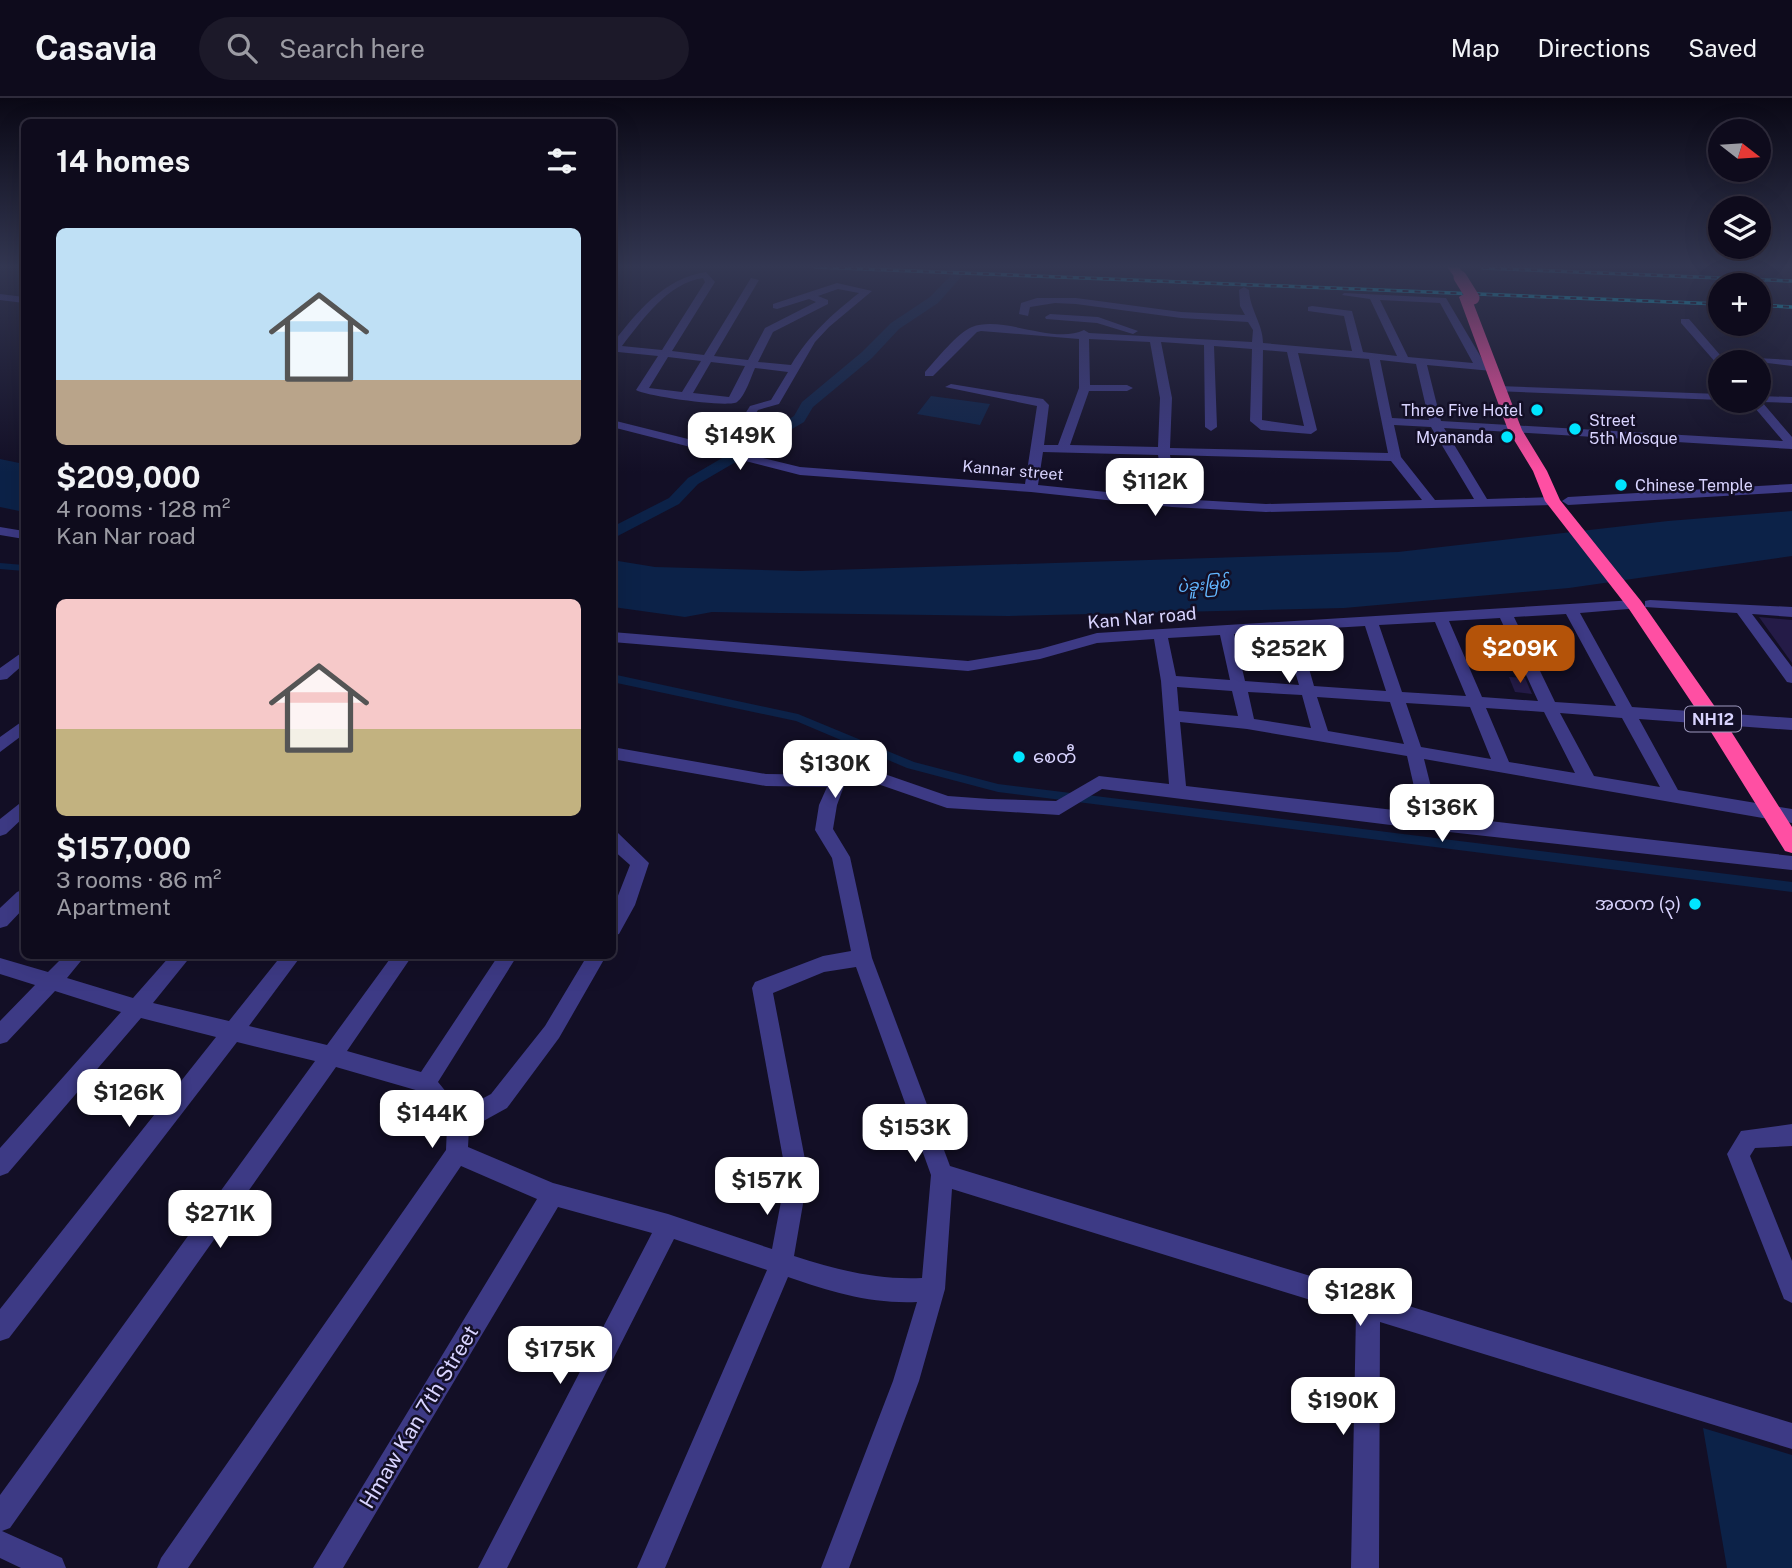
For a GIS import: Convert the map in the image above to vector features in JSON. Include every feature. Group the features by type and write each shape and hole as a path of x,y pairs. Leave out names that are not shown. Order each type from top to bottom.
{"highway":[{"name":"NH12","path":"1479,336 1486,368 1503,389"},
{"name":"NH12","path":"1489,336 1503,389 1521,430 1563,505 1640,601 1787,816 1792,845"}],"street":[{"path":"677,336 642,390 728,401 734,399 766,336"},
{"path":"685,397 721,336"},
{"path":"722,451 754,408 775,402 793,369 817,336"},
{"path":"929,374 967,336"},
{"path":"1063,448 1085,388 1084,336"},
{"path":"1127,336 1486,368"},
{"path":"1258,336 1256,421 1261,426 1274,429 1311,430"},
{"path":"1354,336 1359,356"},
{"path":"1393,336 1405,360"},
{"path":"1466,336 1486,368"},
{"path":"1698,336 1710,350"},
{"path":"1150,337 1166,398 1164,453 1172,503"},
{"path":"1209,344 1211,426"},
{"path":"616,350 793,369"},
{"path":"1292,350 1311,430 1322,456"},
{"path":"1374,358 1385,421 1395,457 1431,504"},
{"path":"1421,362 1436,425 1483,503"},
{"path":"1771,362 1792,363"},
{"path":"951,387 1039,401 1043,405 1031,488"},
{"path":"1085,388 1127,388"},
{"path":"1503,389 1708,397"},
{"path":"1771,400 1792,400"},
{"path":"1767,413 1792,445"},
{"path":"1385,421 1792,445"},
{"name":"Kannar street","path":"616,424 826,474 1031,488 1172,503 1266,508 1483,503 1563,505 1792,488"},
{"path":"1038,448 1395,457"},
{"path":"0,531 21,534"},
{"name":"Kan Nar road","path":"616,637 968,666 1040,653 1097,638 1570,608 1640,601 1792,612"},
{"path":"1570,608 1673,796"},
{"path":"1741,609 1792,678"},
{"path":"1504,612 1589,783"},
{"path":"1440,616 1502,765"},
{"path":"1370,621 1413,750 1431,823"},
{"path":"1289,626 1310,689 1321,735"},
{"path":"1226,630 1247,723"},
{"path":"1160,634 1169,681 1178,792"},
{"path":"1,676 21,659"},
{"path":"1169,681 1792,724"},
{"path":"1172,716 1247,723 1321,735 1787,816"},
{"path":"0,746 21,728"},
{"path":"616,754 766,780 838,781 873,776 947,802 1059,808 1100,782 1431,823 1792,863"},
{"path":"835,1568 906,1381 933,1289 942,1175 862,958 841,857 824,830 828,805 838,781"},
{"path":"0,829 21,810"},
{"path":"616,842 640,863 626,905 616,921"},
{"path":"0,920 21,900"},
{"path":"651,1568 781,1265 797,1175 762,988 823,964 862,958"},
{"path":"0,1035 73,959"},
{"path":"0,1165 179,959"},
{"path":"0,1329 290,959"},
{"path":"0,1518 401,959"},
{"path":"426,1083 506,959"},
{"path":"458,1123 499,1101 552,1032 595,959"},
{"path":"0,967 137,1008 332,1056 426,1083 458,1123 457,1153 171,1568"},
{"path":"1792,1136 1749,1138 1738,1154 1792,1291"},
{"path":"457,1153 553,1194 668,1226 844,1284 890,1291 933,1289"},
{"path":"942,1175 1792,1436"},
{"name":"Hmaw Kan 7th Street","path":"327,1568 553,1194"},
{"path":"492,1568 668,1226"},
{"path":"1365,1568 1367,1307"},
{"path":"0,1544 52,1568"}],"water":[{"path":"931,396 990,404 980,425 917,414"},
{"path":"0,459 21,463 21,511 0,507"},
{"name":"ပဲခူးမြစ်","path":"1792,511 1792,556 1569,588 1344,608 1009,616 712,612 685,617 616,607 616,561 655,567 800,571 1398,552 1668,521"},
{"path":"1703,1428 1792,1455 1792,1568 1727,1568"}],"building":[{"path":"1759,617 1792,620 1792,663"},
{"path":"1509,677 1525,678 1532,694 1515,692"}],"waterway":[{"path":"616,532 674,501 693,481 799,419 807,405 867,355 886,336"},
{"path":"0,566 21,568"},
{"path":"616,679 798,718 911,765 998,788 1792,887"}],"place":[{"name":"Three Five Hotel","path":"1537,410"},
{"name":"Street 5th Mosque","path":"1575,429"},
{"name":"Myananda","path":"1507,437"},
{"name":"Chinese Temple","path":"1621,485"},
{"name":"စေတီ","path":"1019,757"},
{"name":"အထက (၃)","path":"1695,904"}]}
